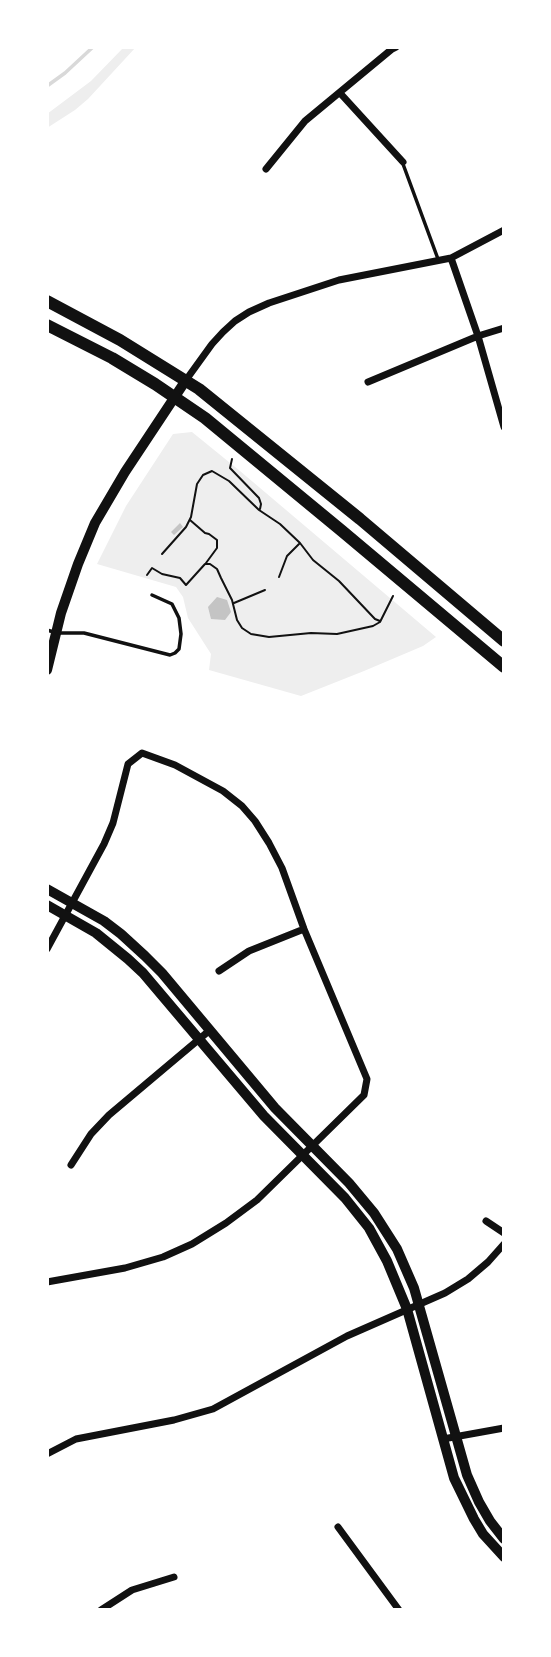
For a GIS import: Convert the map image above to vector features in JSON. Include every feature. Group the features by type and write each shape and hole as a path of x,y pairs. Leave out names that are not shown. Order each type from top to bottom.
{"main road":[{"path":"47,301 187,380 360,519 504,641"},
{"path":"47,325 112,358 205,418 504,667"},
{"path":"47,670 52,632 95,523 125,472 187,380"}],"street":[{"path":"267,169 305,121 396,47"},
{"path":"340,93 403,162"},
{"path":"187,380 212,344 235,321 249,312 339,280 451,258 504,230"},
{"path":"451,258 478,336 504,427"},
{"path":"369,382 478,336 504,328"},
{"path":"47,949 104,845 113,823 128,764 142,753 175,765 223,791 242,806 270,843 367,1079 364,1095 257,1200 226,1223 192,1244 163,1257 125,1268 47,1282"},
{"path":"47,888 104,921 162,973 275,1108 361,1196 384,1227 407,1271 419,1304 467,1475 478,1502 504,1539"},
{"path":"47,905 96,933 128,959 160,992 264,1116 345,1198 369,1228 387,1261 407,1309 454,1478 466,1506 483,1534 504,1557"},
{"path":"219,971 249,951 304,929"},
{"path":"71,1165 91,1134 109,1115 211,1030"},
{"path":"486,1221 504,1233"},
{"path":"47,1454 76,1439 174,1420 213,1409 347,1336 445,1293 468,1279 504,1244"},
{"path":"443,1439 504,1428"},
{"path":"338,1527 399,1610"},
{"path":"101,1610 132,1590 174,1577"}],"lane":[{"path":"403,162 439,260"},
{"path":"52,632 84,633 170,655 178,649 181,634 179,618 172,604 152,595"}],"path":[{"path":"232,459 230,467 259,498 259,510"},
{"path":"162,554 186,527 190,520 197,484 203,475 212,471 229,481 259,510 280,524 313,560 340,581 375,619 381,621"},
{"path":"147,575 152,568 162,574 180,578 186,585 206,564 216,548 217,540 190,520"},
{"path":"279,577 290,551 300,543"},
{"path":"206,564 217,569 232,600 237,620 242,628 251,634 269,637 311,633 337,634 373,626 381,621 393,596"},
{"path":"232,604 265,590"}],"shaded area":[{"path":"124,47 136,47 88,99 47,128 47,114 91,81"},
{"path":"192,432 436,637 423,646 301,696 209,670 211,654 188,618 183,597 176,587 97,564 126,506 173,434"}],"building":[{"path":"180,523 183,527 174,535 171,532"},
{"path":"217,597 227,600 231,612 225,620 211,619 208,607"}],"waterway":[{"path":"47,86 93,47"}]}
